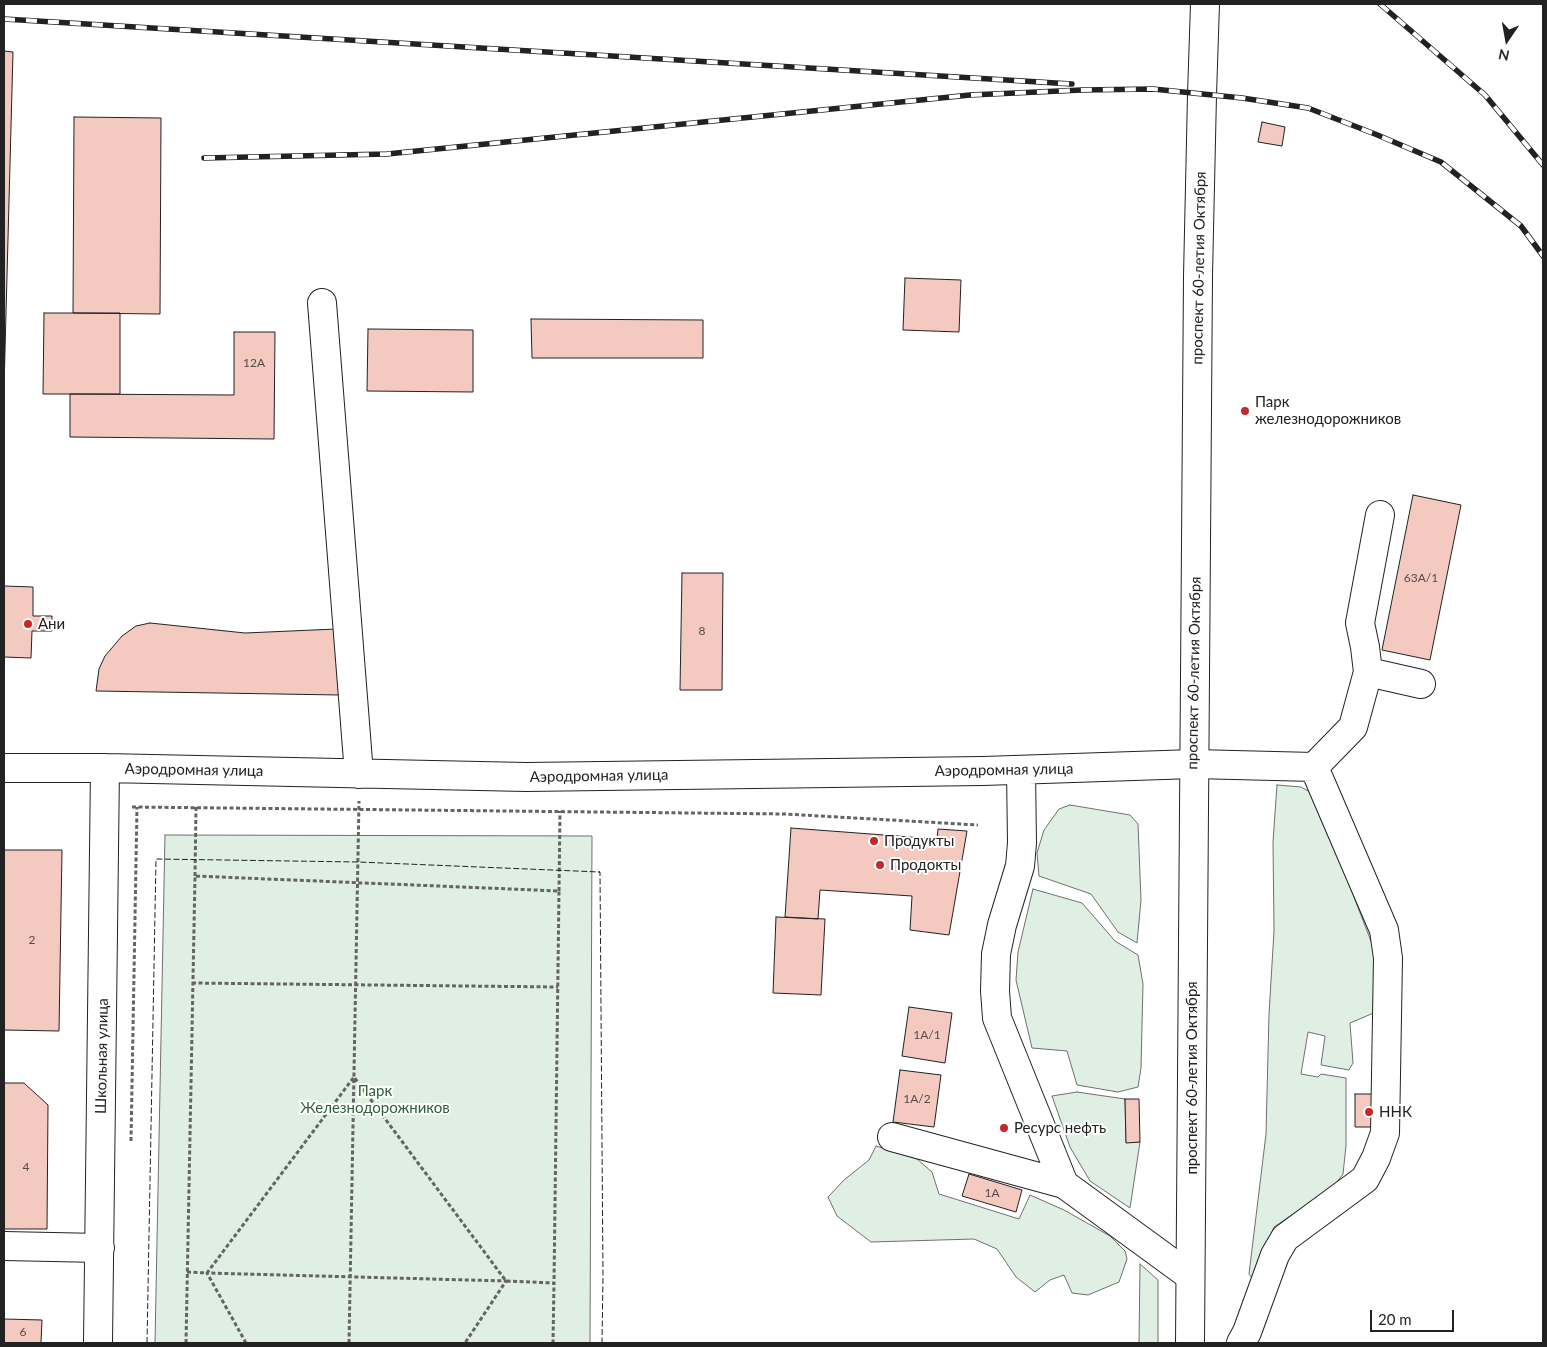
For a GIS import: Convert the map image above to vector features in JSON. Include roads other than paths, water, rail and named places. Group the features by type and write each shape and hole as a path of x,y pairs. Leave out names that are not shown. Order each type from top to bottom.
{"main road":[{"name":"проспект 60-летия Октября","path":"1190,1343 1198,266 1205,4"},
{"path":"322,303 359,774"},
{"path":"1241,1343 1247,1332 1275,1255 1285,1238 1365,1179 1376,1158 1385,1133 1388,958 1384,930 1314,767 1353,727 1368,672 1360,623 1380,515"},
{"path":"1368,672 1421,684"},
{"name":"Аэродромная улица","path":"4,768 105,768 526,777 1021,770 1194,764 1314,767"},
{"name":"Школьная улица","path":"98,1343 105,768"},
{"path":"1021,770 1022,843 1020,866 1002,925 996,954 995,991 997,1018 1064,1184"},
{"path":"892,1137 1064,1184 1190,1276"},
{"path":"4,1246 100,1248"}],"railway":[{"path":"1380,4 1485,95 1543,165"},
{"path":"4,19 1072,84"},
{"path":"204,158 387,154 970,95 1153,89 1242,98 1308,108 1441,162 1521,226 1543,256"}],"place":[{"name":"Парк железнодорожников","path":"1245,411"},
{"name":"Ани","path":"28,624"},
{"name":"Продукты","path":"874,841"},
{"name":"Продокты","path":"880,865"},
{"name":"ННК","path":"1369,1112"},
{"name":"Ресурс нефть","path":"1004,1128"}],"park label":[{"name":"Парк Железнодорожников","path":"375,1100"}]}
